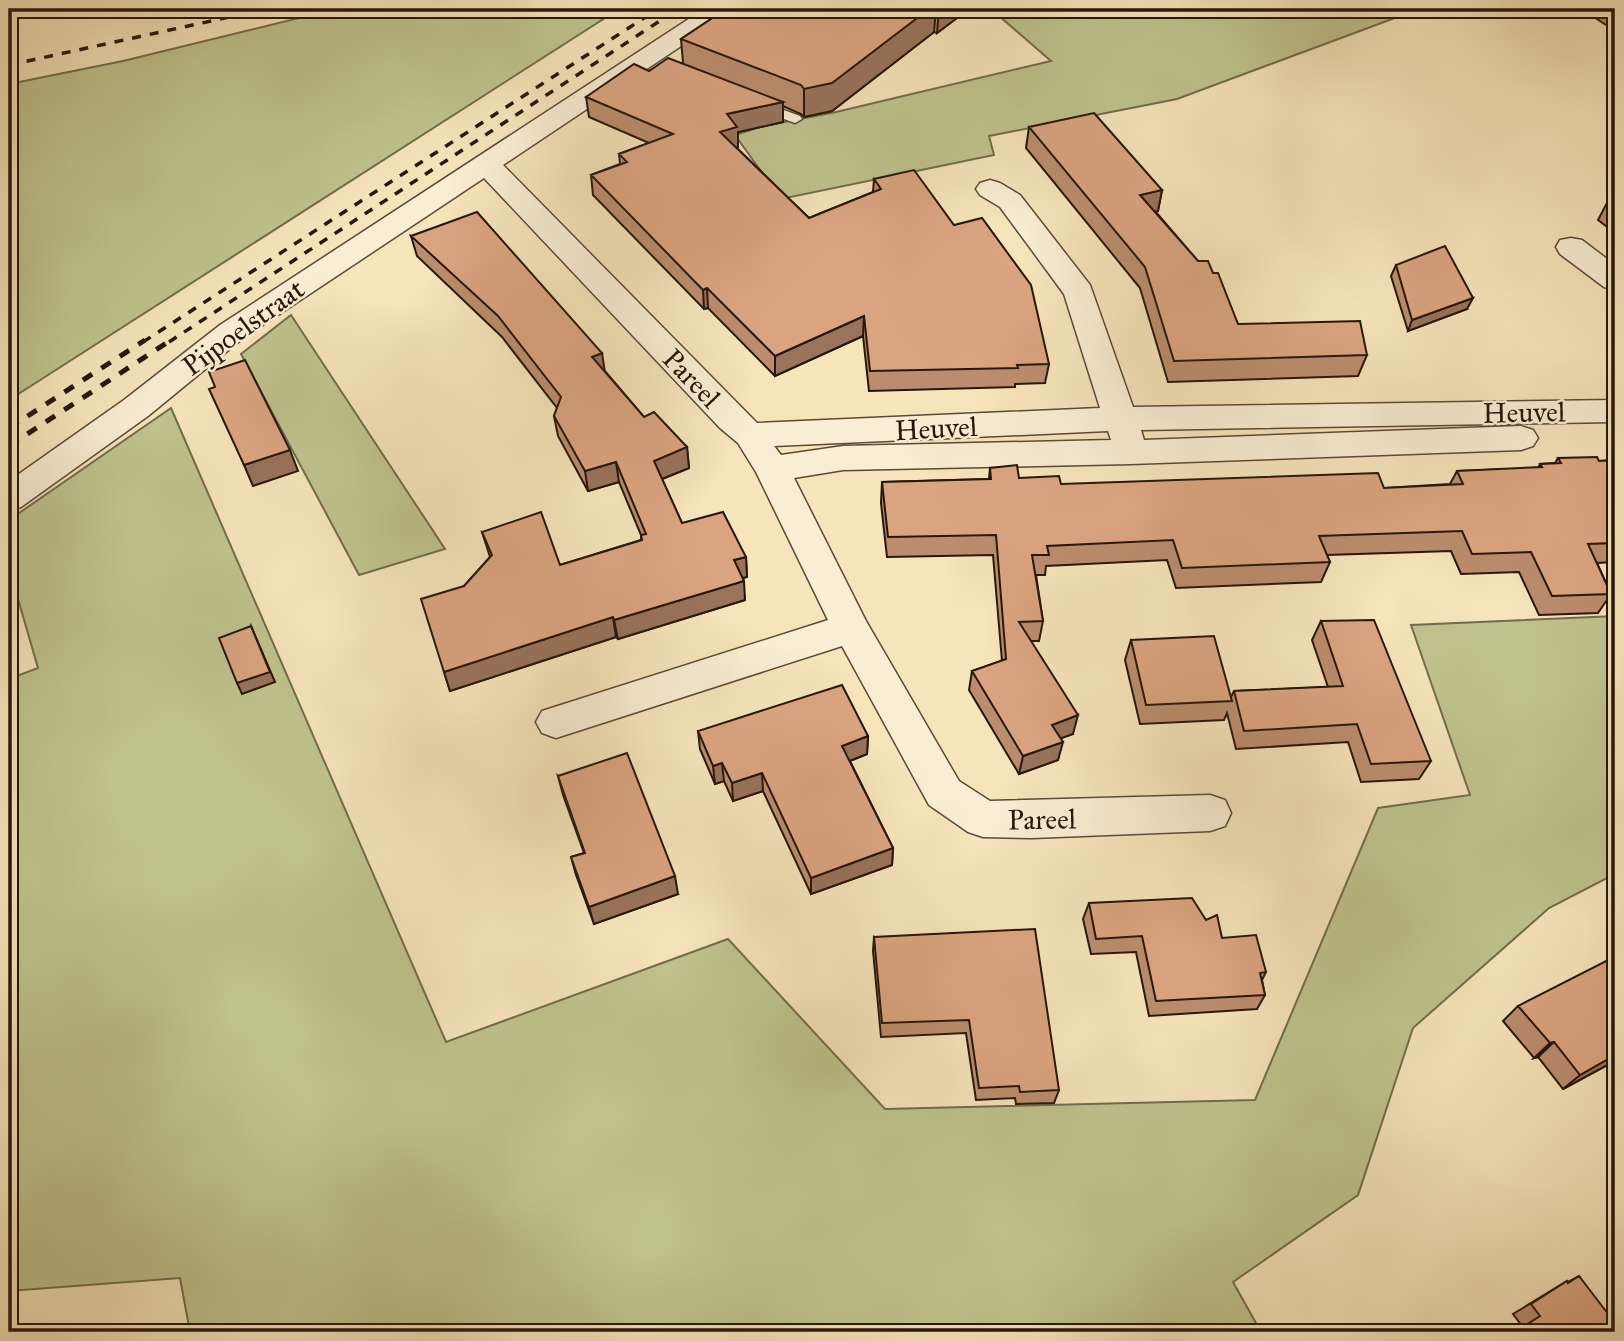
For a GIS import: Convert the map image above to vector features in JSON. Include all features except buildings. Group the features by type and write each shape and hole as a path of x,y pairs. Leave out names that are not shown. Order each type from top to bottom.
{"street":[{"name":"Pijpoelstraat","path":"9,498 136,408 230,332 484,165 650,62 720,9"},
{"name":"Pareel","path":"484,165 494,172 732,420 750,435 772,469 851,628 944,793 983,819 1032,820 1210,813"},
{"path":"990,189 1010,201 1079,292 1122,419 1130,452"},
{"path":"1571,247 1615,280"},
{"name":"Heuvel","path":"772,469 843,458 1130,452 1439,428 1615,411"},
{"name":"Heuvel","path":"750,435 1122,419 1615,435"},
{"path":"556,722 851,628"}],"lane":[{"path":"744,99 795,119"}],"green space":[{"path":"336,9 619,9 9,400 9,84 123,61"},
{"path":"991,9 1419,9 1177,99 989,136 994,155 781,199 735,135 1051,61"},
{"path":"291,315 445,549 359,575 241,354"},
{"path":"171,408 446,1042 728,939 885,1109 1255,1100 1378,808 1470,795 1411,625 1615,616 1615,874 1549,908 1413,1028 1358,1195 1233,1282 1261,1332 190,1332 180,1278 9,1291 9,679 38,668 9,568 9,520"}],"railway":[{"path":"9,65 266,9"},
{"path":"143,342 658,9"},
{"path":"169,342 678,9"},
{"path":"9,428 145,340"},
{"path":"9,446 171,340"}]}
